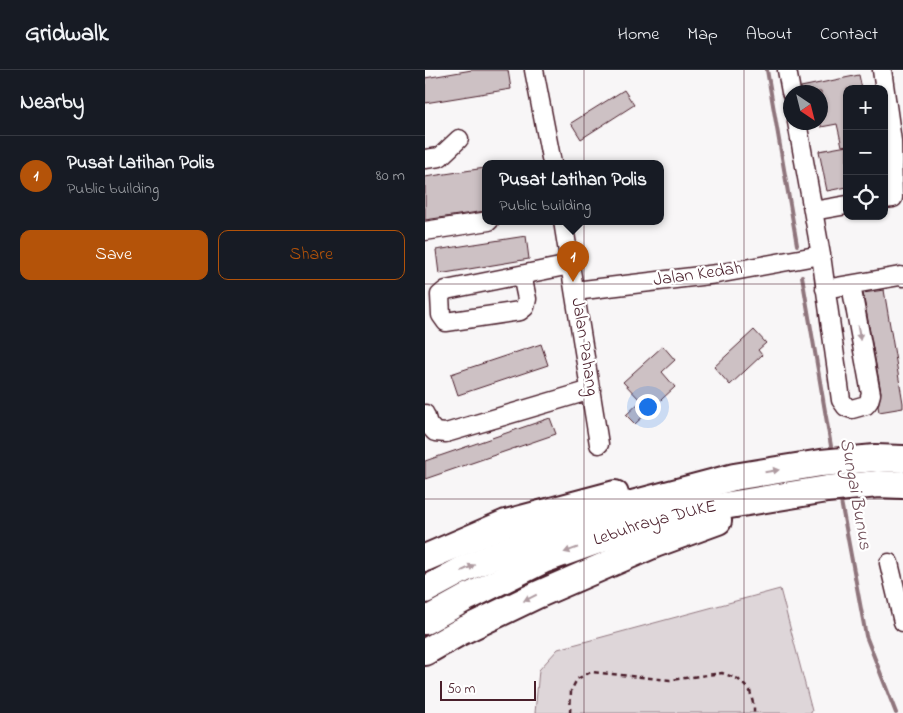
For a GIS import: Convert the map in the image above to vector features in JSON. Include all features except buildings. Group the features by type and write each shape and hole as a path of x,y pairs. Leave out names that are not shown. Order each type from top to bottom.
{"highway":[{"name":"Lebuhraya DUKE","path":"425,590 464,569 535,538 632,504 734,477 821,463 875,458 903,459"},
{"path":"425,558 506,523 661,481 734,477"},
{"name":"Lebuhraya DUKE","path":"425,621 468,597 543,560 639,526 699,510 827,489 891,484"},
{"path":"425,652 460,632 537,595 655,544 788,496"}],"street":[{"path":"533,70 551,160"},
{"path":"787,70 790,85"},
{"path":"882,70 892,141 889,198"},
{"path":"798,130 821,255 841,400 846,407 852,409 866,405 871,394 851,285"},
{"path":"425,159 440,157 459,140"},
{"path":"813,211 843,206"},
{"path":"425,231 482,222"},
{"name":"Jalan Pahang","path":"564,225 599,444"},
{"name":"Jalan Kedah","path":"575,291 717,274 821,255"},
{"path":"522,275 527,299 525,307 520,311 446,322 441,315 440,295 446,290 570,265"},
{"path":"825,289 903,277"},
{"path":"425,414 428,424 435,432 446,434 591,390"},
{"path":"889,563 903,622"}],"path":[{"path":"570,713 571,691 577,679 591,672 670,680 722,673 738,679 750,691 754,713"}],"shaded area":[{"path":"780,589 811,713 535,713 539,670 558,649"}],"waterway":[{"name":"Sungai Bunus","path":"767,70 797,245"},
{"name":"Sungai Bunus","path":"802,276 832,452"},
{"name":"Sungai Bunus","path":"840,496 866,636 896,713"}],"place":[{"name":"Pusat Latihan Polis","path":"573,282"}]}
